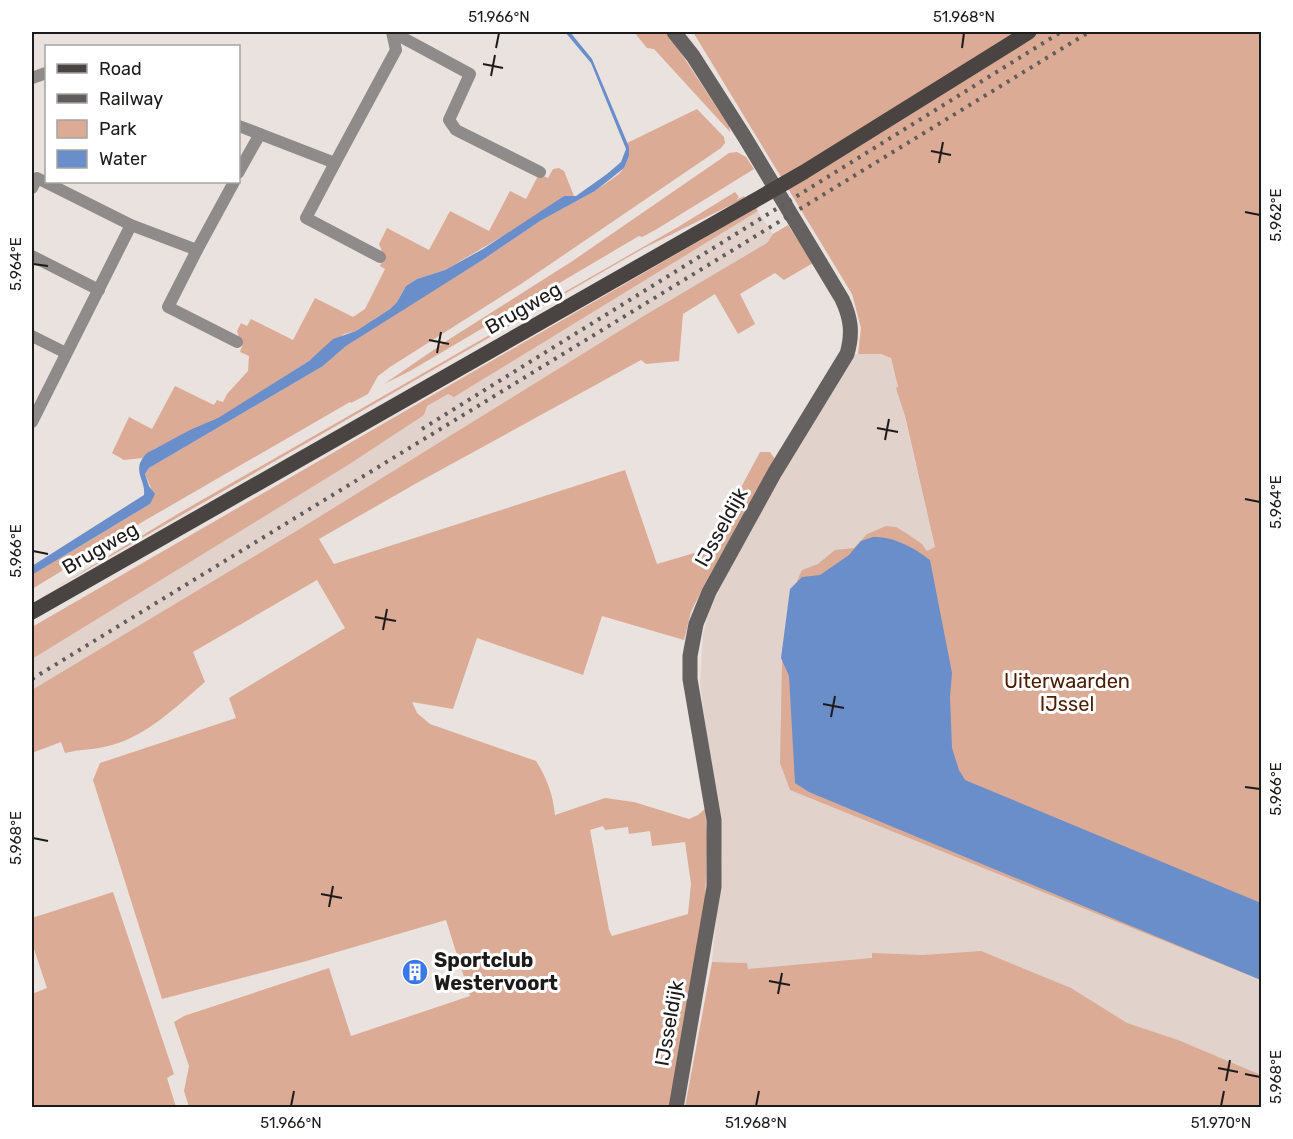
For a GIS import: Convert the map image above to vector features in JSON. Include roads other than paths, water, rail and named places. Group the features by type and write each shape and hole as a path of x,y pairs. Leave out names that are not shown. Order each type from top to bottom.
{"main road":[{"name":"Brugweg","path":"32,612 804,172 1029,32"}],"street":[{"path":"380,257 306,218 396,50 392,32"},
{"path":"392,32 470,74 450,120 456,130 540,172"},
{"name":"IJsseldijk","path":"674,32 693,56 744,136 842,299 848,313 852,335 847,354 769,482 709,592 696,624 690,656 690,679 714,820 714,887 676,1107"},
{"path":"240,126 335,163"},
{"path":"240,169 260,134"},
{"path":"32,188 37,178 45,182"},
{"path":"47,183 131,225 197,250"},
{"path":"233,183 168,307 237,342"},
{"path":"32,422 131,225"},
{"path":"32,256 99,290"},
{"path":"32,336 66,353"}],"water":[{"path":"565,32 570,32 592,59 629,147 629,156 624,168 595,191 540,221 346,346 323,366 149,468 145,474 155,494 150,504 32,575 32,566 144,495 139,470 142,459 147,453 218,418 309,361 333,339 356,331 390,309 406,286 417,279 445,270 483,249 564,196 576,196 621,162 626,149 591,63"},
{"path":"873,537 888,538 903,544 930,560 952,673 950,697 952,748 965,780 1261,903 1261,980 809,792 795,783 789,676 781,658 790,589 802,577 820,575 849,555 861,541"}],"railway":[{"path":"422,429 1061,32"},
{"path":"32,679 1089,32"}],"place":[{"name":"Sportclub Westervoort","path":"415,972"}],"park label":[{"name":"Uiterwaarden IJssel","path":"1067,692"}]}
